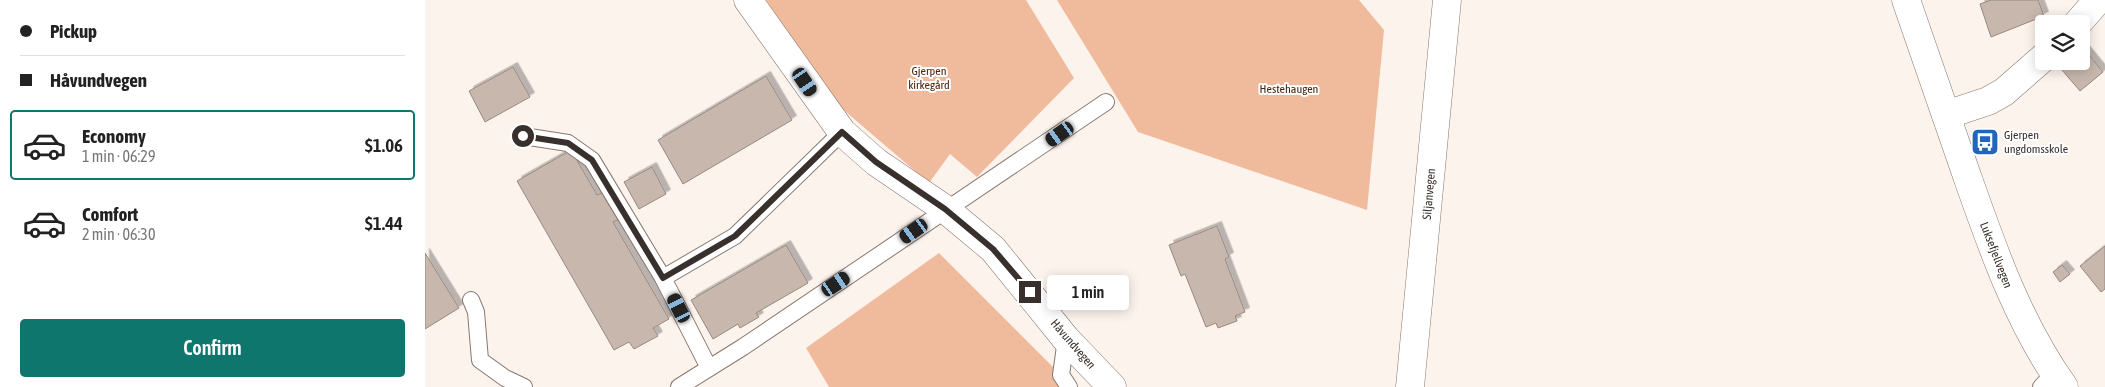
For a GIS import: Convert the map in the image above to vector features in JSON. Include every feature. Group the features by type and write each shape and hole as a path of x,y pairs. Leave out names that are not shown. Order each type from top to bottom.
{"main road":[{"name":"Håvundvegen","path":"748,0 842,132 876,162 945,209 993,249 1066,339 1112,387"},
{"name":"Siljanvegen","path":"1410,387 1447,0"},
{"name":"Luksefjellvegen","path":"1906,0 2010,290 2053,382"},
{"path":"2085,15 2098,0"},
{"path":"1946,115 1988,101 2004,92 2035,65"}],"lane":[{"path":"679,387 945,209 984,186 1106,102"},
{"path":"663,278 735,236 842,132"},
{"path":"523,136 568,143 592,160 663,278 709,368"},
{"path":"471,300 476,312 480,360 505,378 524,387"},
{"path":"1066,339 1061,375 1069,387"}],"green space":[{"name":"Gjerpen kirkegård","path":"766,0 1026,0 1074,78 977,177 950,154 929,183 832,100"},
{"name":"Hestehaugen","path":"1057,0 1359,0 1384,30 1367,210 1138,132"},
{"path":"939,253 1071,387 829,387 806,348"}],"building":[{"path":"1991,0 2038,0 2044,15 2035,15 2035,20 1991,37 1980,4"},
{"path":"2090,56 2103,72 2080,91 2062,70 2090,70"},
{"path":"513,67 530,97 485,122 469,91"},
{"path":"766,76 792,120 683,184 658,140"},
{"path":"571,150 597,195 602,193 618,220 613,222 669,319 653,328 658,336 634,349 629,342 614,350 517,181"},
{"path":"652,167 666,194 639,209 624,182"},
{"path":"1217,226 1229,257 1225,259 1245,312 1235,316 1237,321 1218,328 1216,323 1206,327 1185,274 1181,276 1169,245"},
{"path":"786,245 808,283 756,313 759,317 740,328 738,324 713,339 691,300"},
{"path":"2105,246 2105,289 2101,292 2080,266"},
{"path":"425,253 459,308 425,329"},
{"path":"2062,265 2070,274 2060,282 2053,272"}],"place":[{"name":"Gjerpen ungdomsskole","path":"1985,142"}],"route":[{"path":"523,136 568,143 592,160 663,278 735,236 842,132 876,162 945,209 993,249 1030,292"}]}
